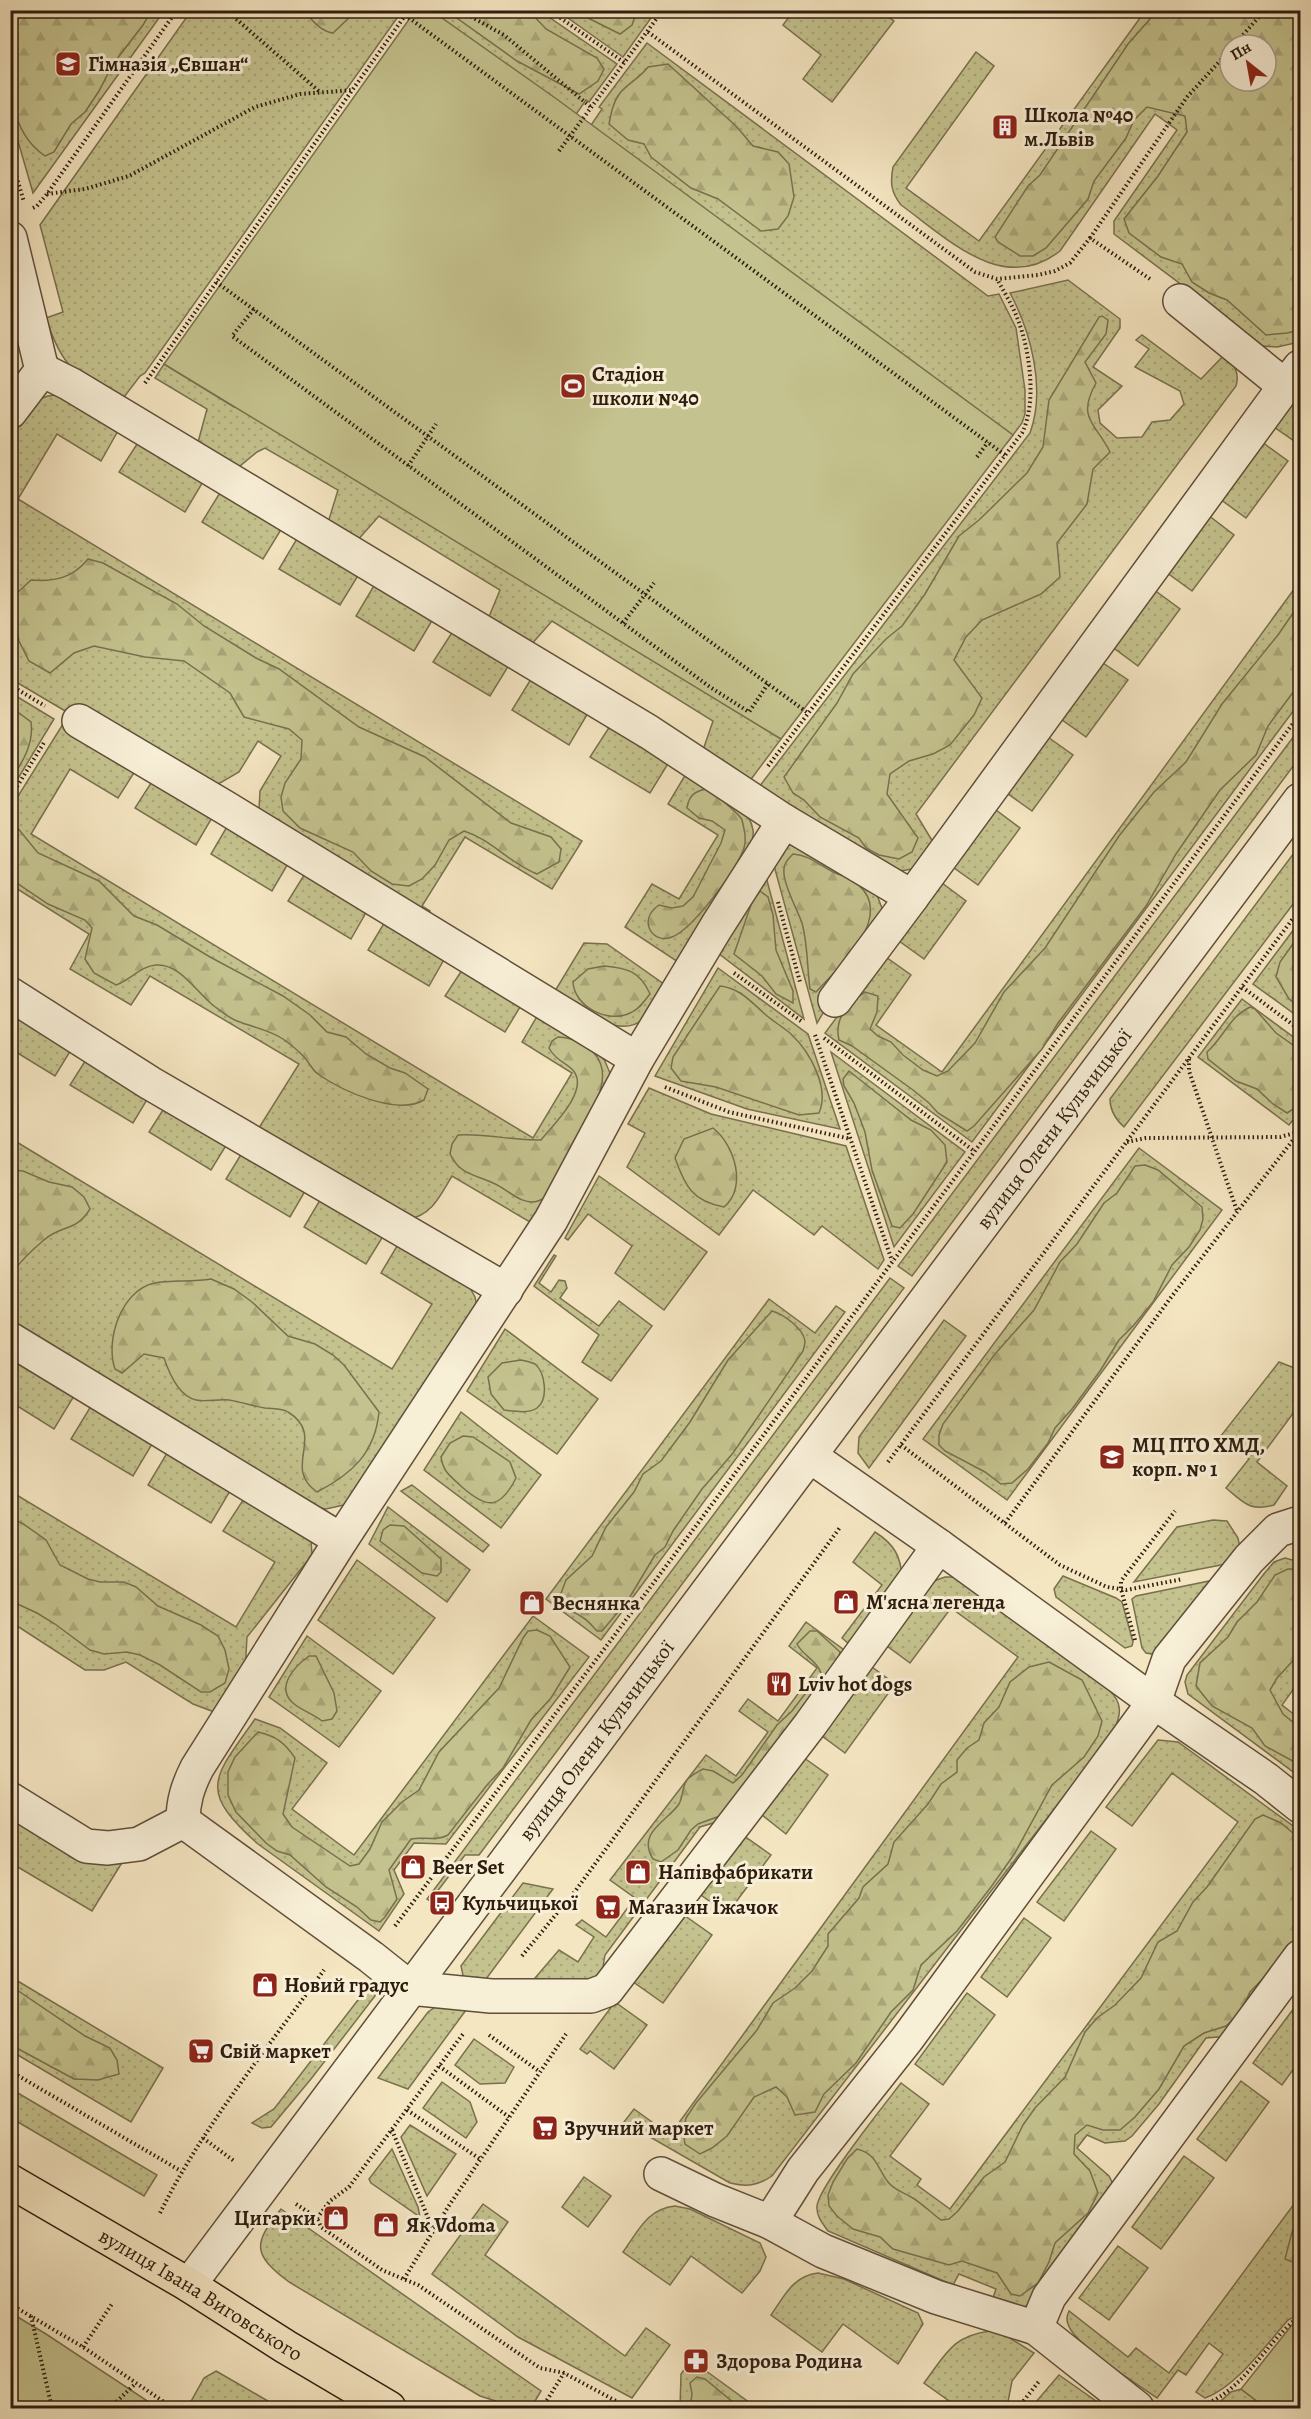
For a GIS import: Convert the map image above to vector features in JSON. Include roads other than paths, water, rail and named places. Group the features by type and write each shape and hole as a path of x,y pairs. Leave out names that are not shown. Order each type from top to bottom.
{"main road":[{"name":"вулиця Івана Виговського","path":"10,2181 189,2285 389,2409"}],"street":[{"path":"10,412 42,370 18,224"},
{"path":"835,1000 1293,376 1180,301"},
{"path":"42,370 649,732 784,821 912,897"},
{"path":"70,719 226,808 633,1067"},
{"name":"вулиця Олени Кульчицької","path":"189,2285 1300,800"},
{"path":"183,1821 183,1804 197,1768 341,1540 551,1220 633,1067 702,951 784,821"},
{"path":"10,994 150,1083 506,1290"},
{"path":"10,1339 341,1540"},
{"path":"810,1456 939,1546 1154,1702 1266,1779 1300,1806"},
{"path":"770,2222 803,2170 914,2029 1154,1702 1169,1659 1249,1559 1278,1530 1300,1523"},
{"path":"183,1821 371,1957 410,1988 491,1996 591,1996 607,1990 795,1744 939,1546"},
{"path":"10,1799 86,1846 108,1848 139,1844 183,1821"},
{"path":"1036,2328 1049,2297 1300,1957"},
{"path":"661,2174 715,2200 770,2222 823,2251 936,2297 1036,2328 1137,2409"}],"place":[{"name":"Гімназія „Євшан“","path":"68,64"},
{"name":"Школа №40 м.Львів","path":"1005,127"},
{"name":"Стадіон школи №40","path":"573,386"},
{"name":"МЦ ПТО ХМД, корп. № 1","path":"1112,1457"},
{"name":"М'ясна легенда","path":"846,1602"},
{"name":"Веснянка","path":"532,1603"},
{"name":"Lviv hot dogs","path":"779,1684"},
{"name":"Beer Set","path":"413,1867"},
{"name":"Напівфабрикати","path":"638,1872"},
{"name":"Кульчицької","path":"442,1903"},
{"name":"Магазин Їжачок","path":"608,1907"},
{"name":"Новий градус","path":"265,1985"},
{"name":"Свій маркет","path":"201,2051"},
{"name":"Зручний маркет","path":"545,2128"},
{"name":"Цигарки","path":"336,2218"},
{"name":"Як Vdoma","path":"386,2225"},
{"name":"Здорова Родина","path":"696,2361"}]}
